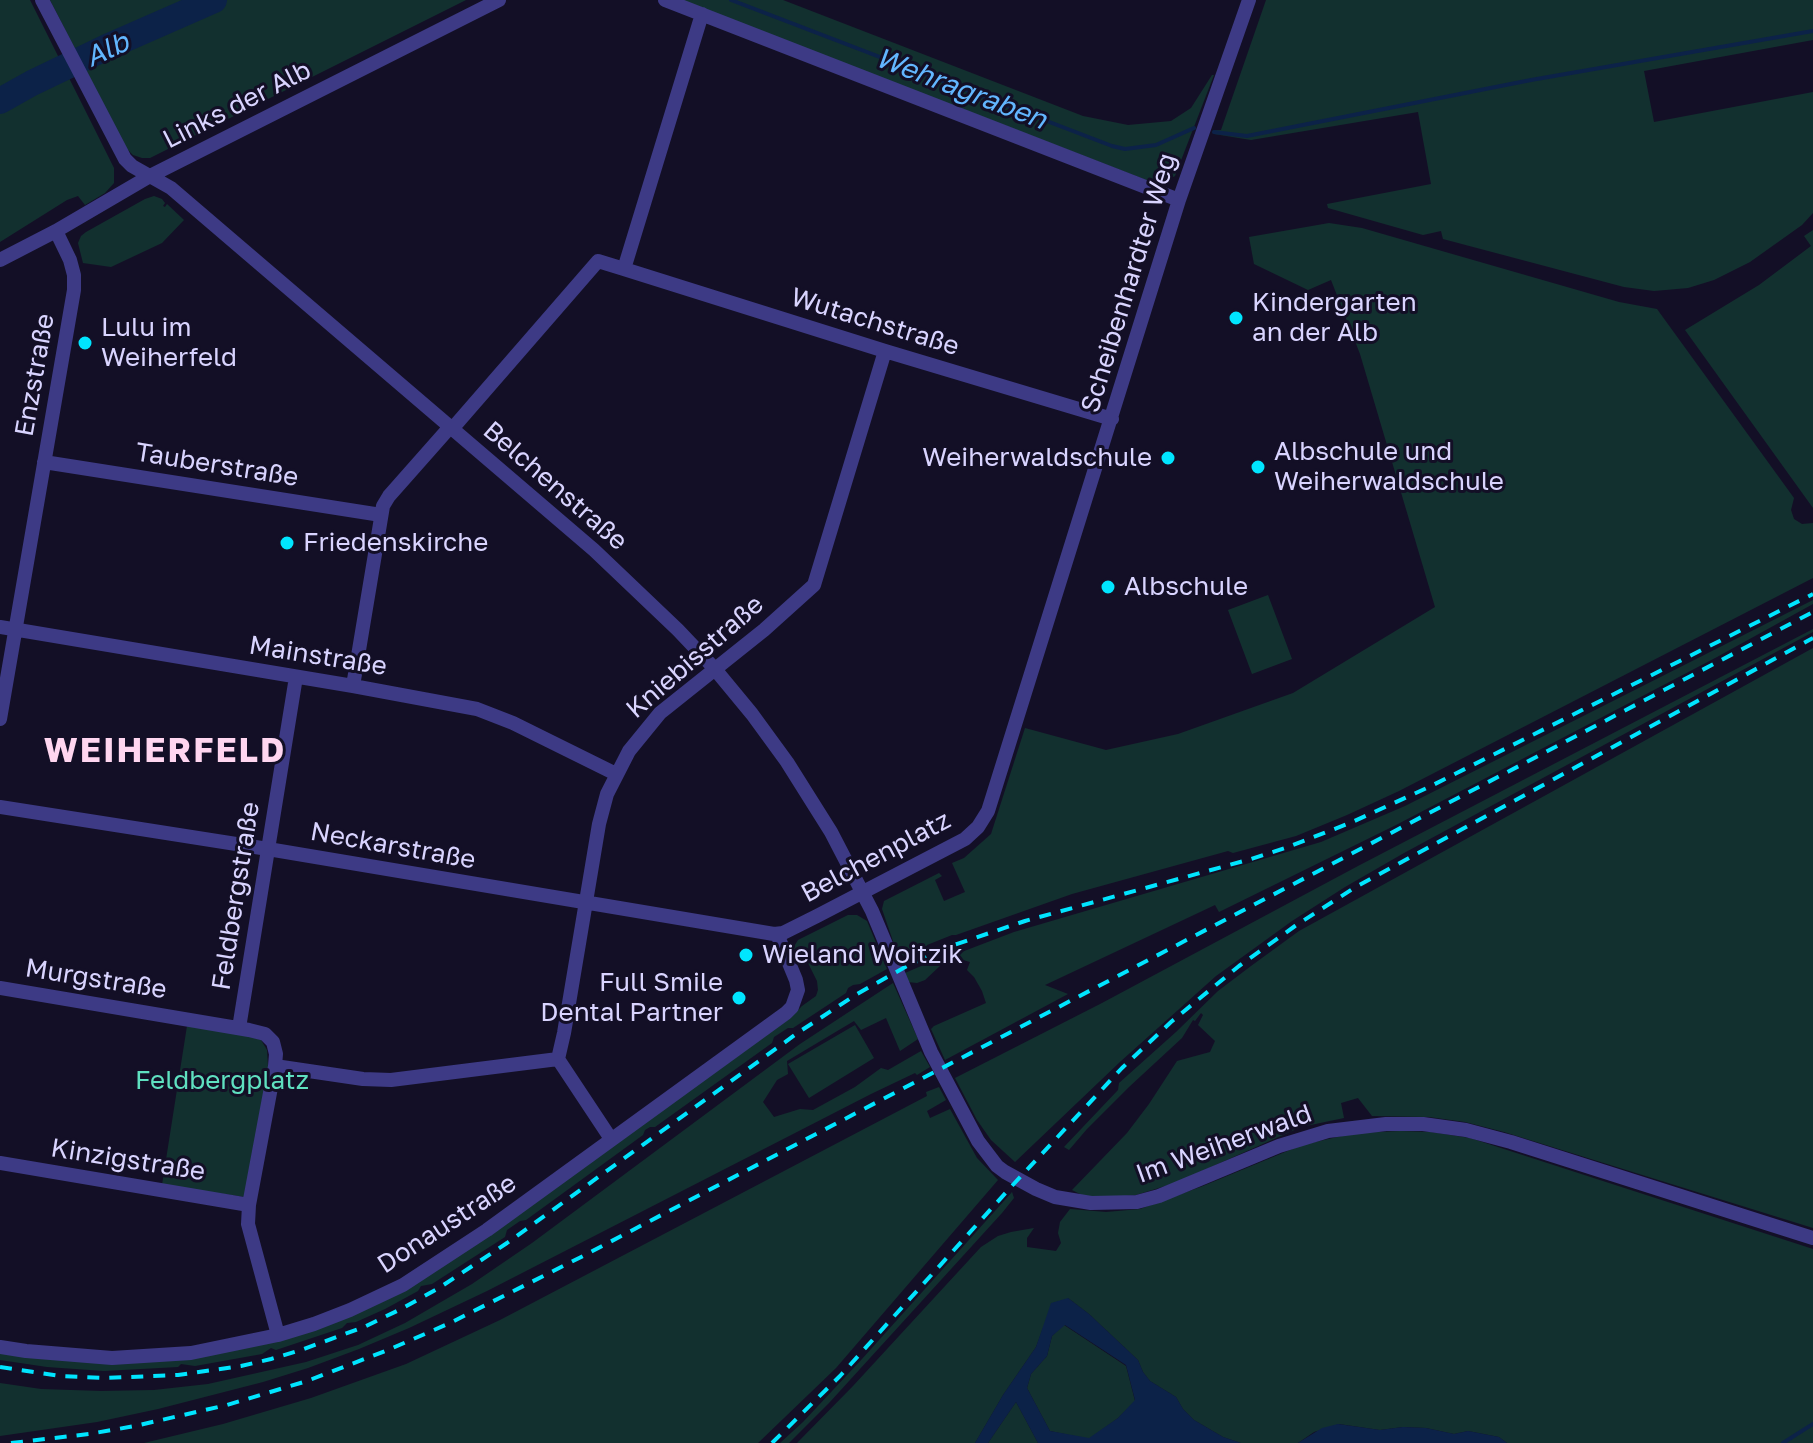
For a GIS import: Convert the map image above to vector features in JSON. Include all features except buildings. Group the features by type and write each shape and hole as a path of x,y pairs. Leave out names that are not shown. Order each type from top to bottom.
{"street":[{"name":"Belchenstraße","path":"42,0 125,159 179,195 594,550 661,613 714,668 752,714 801,783 863,892"},
{"name":"Links der Alb","path":"0,260 150,176 499,0"},
{"path":"665,0 1179,200"},
{"name":"Scheibenhardter Weg","path":"988,811 1179,200 1249,0"},
{"path":"353,686 383,506 598,261 624,269 702,14"},
{"name":"Enzstraße","path":"0,719 74,282 70,260 56,231"},
{"name":"Wutachstraße","path":"624,269 1112,419"},
{"name":"Kniebisstraße","path":"558,1059 599,824 616,774 641,734 660,713 764,630 814,585 885,351"},
{"name":"Tauberstraße","path":"44,462 381,515"},
{"name":"Mainstraße","path":"0,627 477,709 513,723 616,774"},
{"name":"Feldbergstraße","path":"239,1028 296,677"},
{"name":"Neckarstraße","path":"0,807 777,934"},
{"name":"Belchenplatz","path":"777,934 965,839 978,827 988,811"},
{"name":"Im Weiherwald","path":"863,892 926,1042 978,1141 1005,1172 1055,1197 1091,1203 1146,1200 1279,1146 1328,1131 1386,1124 1423,1124 1466,1130 1511,1142 1813,1238"},
{"name":"Donaustraße","path":"0,1347 112,1358 191,1353 278,1335 350,1310 403,1285 487,1230 786,1013 792,1007 798,990 777,934"},
{"name":"Murgstraße","path":"0,988 239,1028"},
{"path":"239,1028 265,1034 273,1042 276,1054 248,1224 278,1335"},
{"path":"275,1066 391,1080 558,1059 611,1139"},
{"name":"Kinzigstraße","path":"0,1163 249,1205"}],"green space":[{"path":"0,0 30,0 114,168 114,183 105,193 85,205 78,196 67,200 0,242"},
{"path":"50,0 466,0 150,158 142,158 126,148"},
{"path":"680,0 783,0 1083,116 1128,125 1171,121 1191,108 1214,75 1175,176 1163,184 1154,183"},
{"path":"1266,0 1813,0 1813,40 1644,71 1654,122 1813,92 1813,213 1802,225 1750,262 1714,280 1688,288 1654,291 1624,287 1443,239 1441,231 1423,235 1328,208 1327,204 1431,184 1418,112 1251,140 1214,134 1215,130 1221,130"},
{"path":"154,196 162,199 165,203 163,206 167,204 184,220 162,243 111,267 83,263 78,243 81,236"},
{"path":"1329,223 1362,228 1619,302 1657,309 1794,498 1791,510 1794,519 1802,524 1813,523 1813,578 1347,815 1296,836 1233,853 1228,851 1072,894 952,935 905,958 894,944 882,909 884,901 939,873 942,876 935,880 944,901 965,892 952,863 964,858 991,834 1025,728 1106,750 1178,734 1293,693 1435,607 1360,354 1331,280 1308,290 1254,264 1249,237"},
{"path":"1813,230 1813,508 1685,330 1759,285 1811,246 1804,236"},
{"path":"1268,595 1292,659 1252,674 1228,610"},
{"path":"1813,600 1813,604 1717,657 1396,825 1219,912 1215,905 1045,985 1068,994 945,1060 931,1029 986,1003 974,977 967,970 970,962 950,961 917,983 908,982 905,973 949,954 961,959 959,953 1014,932 1321,842 1405,806"},
{"path":"1813,629 1813,632 1404,853 1292,921 1216,976 1015,1162 991,1140 977,1120 955,1078"},
{"path":"1813,648 1813,1228 1465,1122 1429,1117 1372,1116 1358,1098 1341,1103 1344,1118 1301,1127 1175,1183 1136,1195 1099,1198 1072,1190 1127,1133 1177,1061 1210,1052 1215,1041 1198,1025 1203,1015 1201,1013 1193,1020 1182,1038 1129,1087 1069,1150 1064,1147 1118,1090 1119,1083 1218,991 1251,966 1299,931"},
{"path":"848,915 857,915 867,921 887,969 848,988 846,993 774,1037 772,1043 655,1127 645,1130 643,1135 526,1220 507,1230 505,1237 432,1284 421,1286 418,1291 385,1309 347,1323 342,1328 276,1350 271,1348 262,1354 195,1366 181,1364 178,1367 104,1371 0,1360 0,1353 159,1361 374,1304 790,1018 816,996 818,990 817,981 803,953 792,959 790,953 798,940"},
{"path":"893,983 918,1039 900,1051 886,1018 861,1030 854,1021 787,1061 788,1074 777,1080 763,1102 774,1117 800,1109 813,1110 855,1087 881,1068 888,1070 921,1051 930,1067 917,1075 915,1073 871,1094 487,1291 359,1349 263,1382 158,1409 97,1422 0,1436 0,1383 41,1389 101,1391 154,1390 208,1384 306,1362 358,1345 405,1323 472,1284 532,1243 800,1044"},
{"path":"855,1025 874,1058 809,1098 788,1064"},
{"name":"Feldbergplatz","path":"187,1026 243,1034 261,1040 267,1050 268,1067 245,1197 162,1185"},
{"path":"939,1087 946,1100 927,1111 930,1118 950,1109 977,1158 998,1180 836,1368 758,1443 144,1443 311,1398 406,1364 500,1320"},
{"path":"1400,1131 1470,1138 1813,1249 1813,1443 1507,1443 1499,1437 1468,1431 1454,1434 1403,1427 1380,1430 1339,1424 1314,1432 1298,1443 1241,1443 1223,1437 1194,1420 1176,1397 1150,1381 1138,1360 1068,1298 1043,1328 1036,1347 975,1443 797,1443 981,1247 998,1236 1034,1228 1027,1238 1027,1247 1056,1251 1061,1243 1058,1233 1060,1222 1070,1209 1106,1212 1140,1209 1302,1145 1355,1133"},
{"path":"1012,1192 1014,1198 1002,1213 829,1403 789,1443 780,1443 862,1359"},
{"path":"1064,1325 1126,1366 1135,1401 1089,1439 1050,1431 1027,1388 1031,1374 1047,1356 1052,1336"},
{"path":"1016,1402 1038,1443 988,1443"}],"water":[{"path":"1068,1298 1138,1360 1150,1381 1176,1397 1194,1420 1223,1437 1241,1443 1038,1443 1016,1402 988,1443 975,1443 1036,1347 1051,1303","holes":["1065,1325 1126,1365 1135,1400 1118,1418 1089,1438 1050,1431 1027,1388 1031,1374 1047,1356 1052,1336"]},
{"path":"1338,1424 1380,1430 1426,1428 1454,1434 1468,1431 1499,1437 1507,1443 1298,1443 1322,1428"}],"waterway":[{"name":"Alb","path":"0,101 107,47 214,0"},
{"name":"Wehragraben","path":"731,0 1112,146 1125,149 1156,145 1194,128"},
{"path":"1214,132 1247,136 1531,80 1813,31"},
{"path":"1783,1443 1813,1424"}],"railway":[{"path":"0,1367 61,1376 104,1378 178,1375 271,1359 364,1327 439,1288 507,1243 799,1032 907,966 948,947 1025,921 1251,859 1350,823 1429,787 1813,594"},
{"path":"11,1443 135,1426 227,1405 307,1381 450,1323 1813,612"},
{"path":"772,1443 840,1376 1122,1068 1171,1022 1239,966 1354,888 1813,638"}],"place":[{"name":"Kindergarten an der Alb","path":"1236,318"},
{"name":"Lulu im Weiherfeld","path":"85,343"},
{"name":"Weiherwaldschule","path":"1168,458"},
{"name":"Albschule und Weiherwaldschule","path":"1258,467"},
{"name":"Friedenskirche","path":"287,543"},
{"name":"Albschule","path":"1108,587"},
{"name":"Wieland Woitzik","path":"746,955"},
{"name":"Full Smile Dental Partner","path":"739,998"}],"district":[{"name":"WEIHERFELD","path":"165,751"}]}
